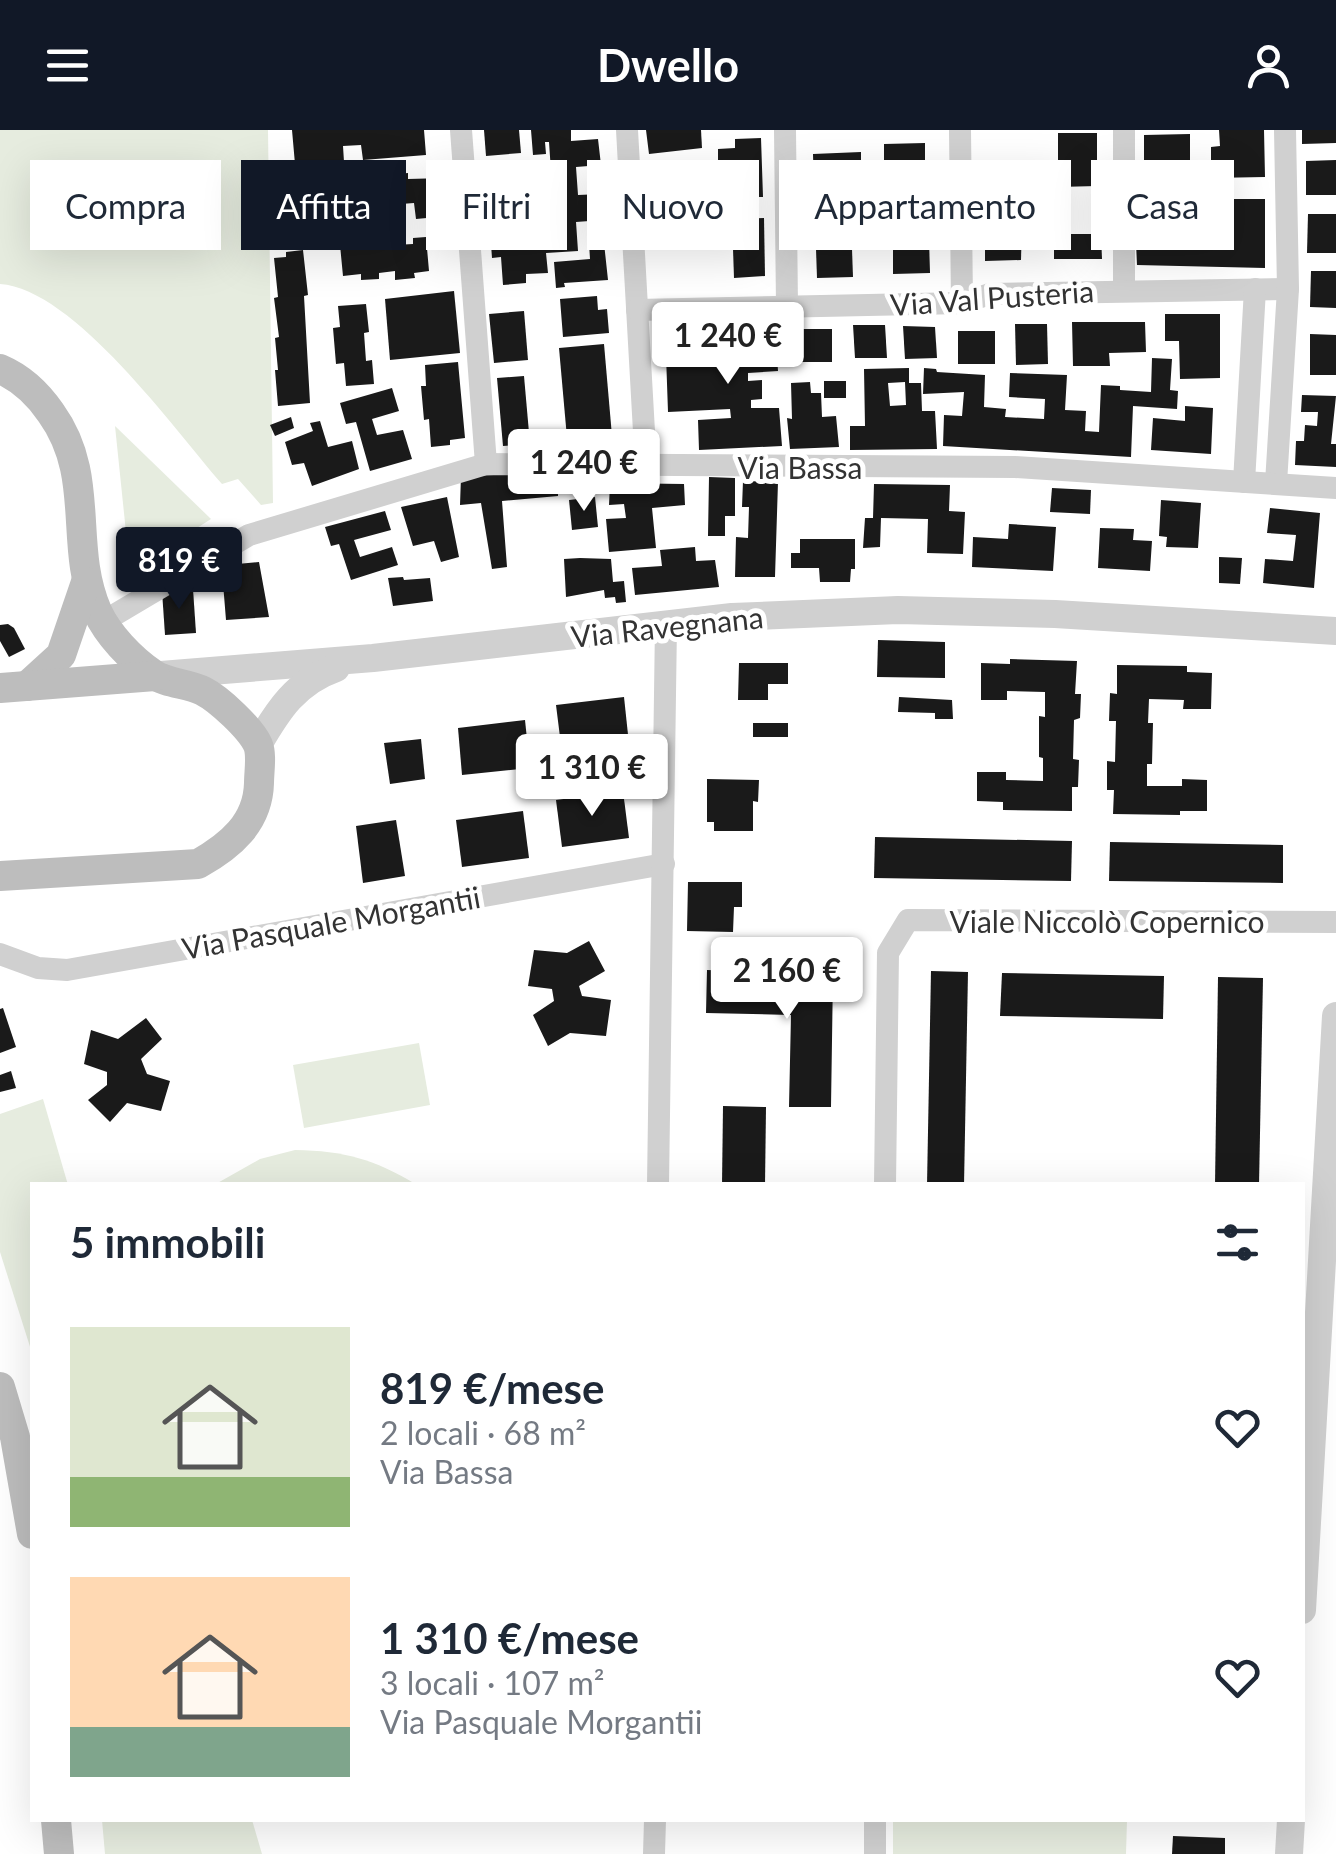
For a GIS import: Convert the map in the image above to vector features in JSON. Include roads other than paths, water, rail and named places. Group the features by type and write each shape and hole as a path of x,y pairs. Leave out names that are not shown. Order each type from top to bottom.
{"main road":[{"path":"0,368 42,400 71,446 79,484 86,582 112,636 155,676 211,696 258,745 258,795 245,828 223,850 198,864 166,869 0,876"},
{"path":"14,687 61,654 86,582"},
{"name":"Via Ravegnana","path":"14,687 155,676"},
{"path":"0,1387 15,1437 30,1523"},
{"path":"56,1822 59,1854"}],"street":[{"path":"461,130 486,464"},
{"path":"627,130 646,467"},
{"path":"785,130 786,306"},
{"path":"960,130 962,303"},
{"path":"1124,130 1124,290"},
{"path":"1276,484 1288,289 1286,130"},
{"path":"1244,482 1255,289"},
{"name":"Via Val Pusteria","path":"636,310 962,303 990,294 1288,289"},
{"name":"Via Bassa","path":"116,614 249,536 486,464 1015,467 1336,488"},
{"name":"Via Ravegnana","path":"155,676 373,658 744,616 898,610 1055,614 1336,631"},
{"path":"658,1182 666,624"},
{"path":"258,745 278,710 301,684 373,658"},
{"name":"Via Pasquale Morgantii","path":"0,954 38,968 67,970 664,864"},
{"name":"Viale Niccolò Copernico","path":"885,1182 888,953 908,920 1336,922"},
{"path":"1305,1506 1311,1299 1336,1016"},
{"path":"654,1854 655,1822"},
{"path":"875,1854 876,1822"},
{"path":"1289,1854 1291,1822"}]}
